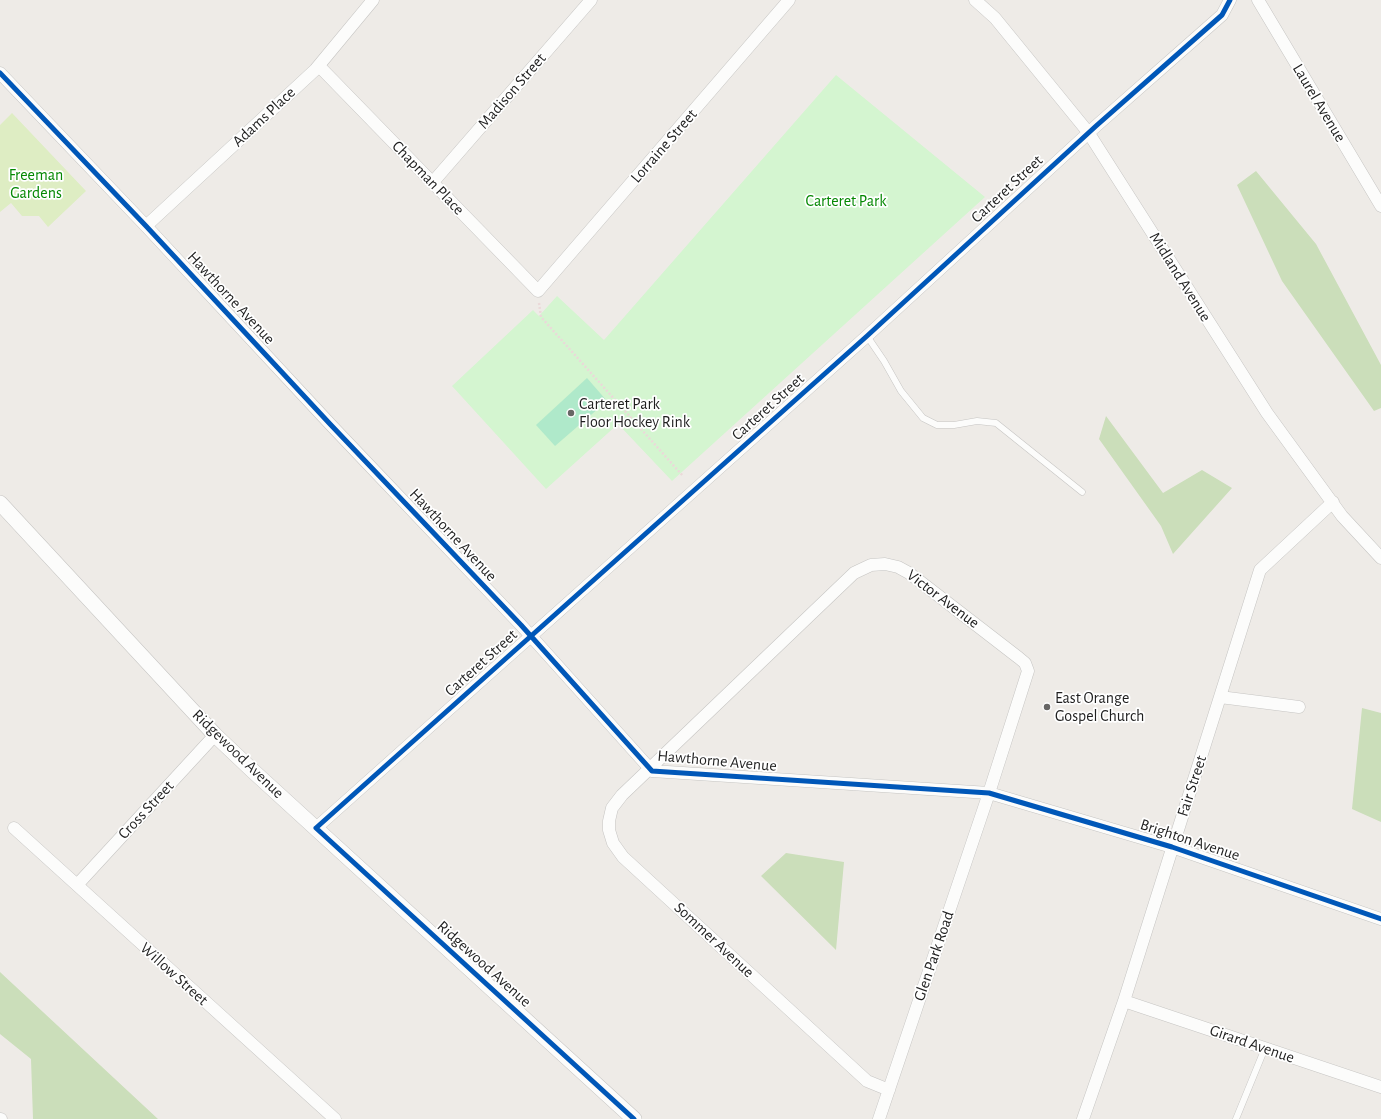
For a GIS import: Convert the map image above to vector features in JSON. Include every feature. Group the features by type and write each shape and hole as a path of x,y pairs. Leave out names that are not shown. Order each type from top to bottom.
{"street":[{"name":"Adams Place","path":"146,226 318,66 373,0"},
{"name":"Madison Street","path":"433,182 591,0"},
{"name":"Lorraine Street","path":"538,291 789,0"},
{"name":"Midland Avenue","path":"975,0 995,18 1088,132 1267,413 1342,516 1381,558"},
{"name":"Carteret Street","path":"316,828 867,336 1088,132 1222,15 1230,0"},
{"name":"Laurel Avenue","path":"1258,0 1380,203"},
{"name":"Chapman Place","path":"318,66 538,291"},
{"name":"Hawthorne Avenue","path":"0,73 146,226 330,424 531,636 652,771 989,793"},
{"name":"Fair Street","path":"1083,1119 1124,1001 1260,570 1333,502"},
{"name":"Ridgewood Avenue","path":"0,503 215,735 634,1119"},
{"name":"Victor Avenue","path":"650,768 854,573 871,565 885,564 898,567 909,573 1025,663 1028,671 989,793"},
{"path":"1220,697 1299,707"},
{"name":"Cross Street","path":"77,885 215,735"},
{"name":"Sommer Avenue","path":"650,768 619,797 612,808 609,821 609,830 617,850 867,1081 889,1090"},
{"name":"Brighton Avenue","path":"989,793 1172,847 1381,919"},
{"name":"Glen Park Road","path":"879,1119 989,793"},
{"name":"Willow Street","path":"14,828 335,1119"},
{"name":"Girard Avenue","path":"1124,1001 1381,1087"}],"lane":[{"path":"867,336 884,361 901,391 923,418 937,425 954,425 977,421 996,423 1082,492"},
{"path":"1236,1119 1265,1048"}],"path":[{"path":"538,291 541,317 684,476"}],"green space":[{"name":"Carteret Park","path":"836,75 985,197 672,481 618,424 546,489 452,386 533,310 539,316 557,296 604,340"},
{"name":"Freeman Gardens","path":"12,113 86,191 48,227 39,216 22,216 11,203 0,212 0,125"},
{"path":"1256,171 1316,244 1381,365 1381,408 1374,411 1282,281 1237,185"},
{"name":"Carteret Park Floor Hockey Rink","path":"587,378 607,401 555,446 536,425"},
{"path":"1106,416 1163,493 1202,470 1232,488 1173,554 1161,526 1099,439"},
{"path":"1362,708 1381,713 1381,822 1352,809"},
{"path":"786,853 844,862 836,950 761,876"},
{"path":"0,972 158,1119 33,1119 31,1059 0,1034"}],"cycle path":[{"path":"634,1119 316,828 867,336 1096,126 1222,15 1230,0"},
{"path":"0,73 521,625 652,771 989,793 1172,847 1381,919"}],"place":[{"name":"Carteret Park Floor Hockey Rink","path":"571,413"},
{"name":"East Orange Gospel Church","path":"1047,707"}]}
